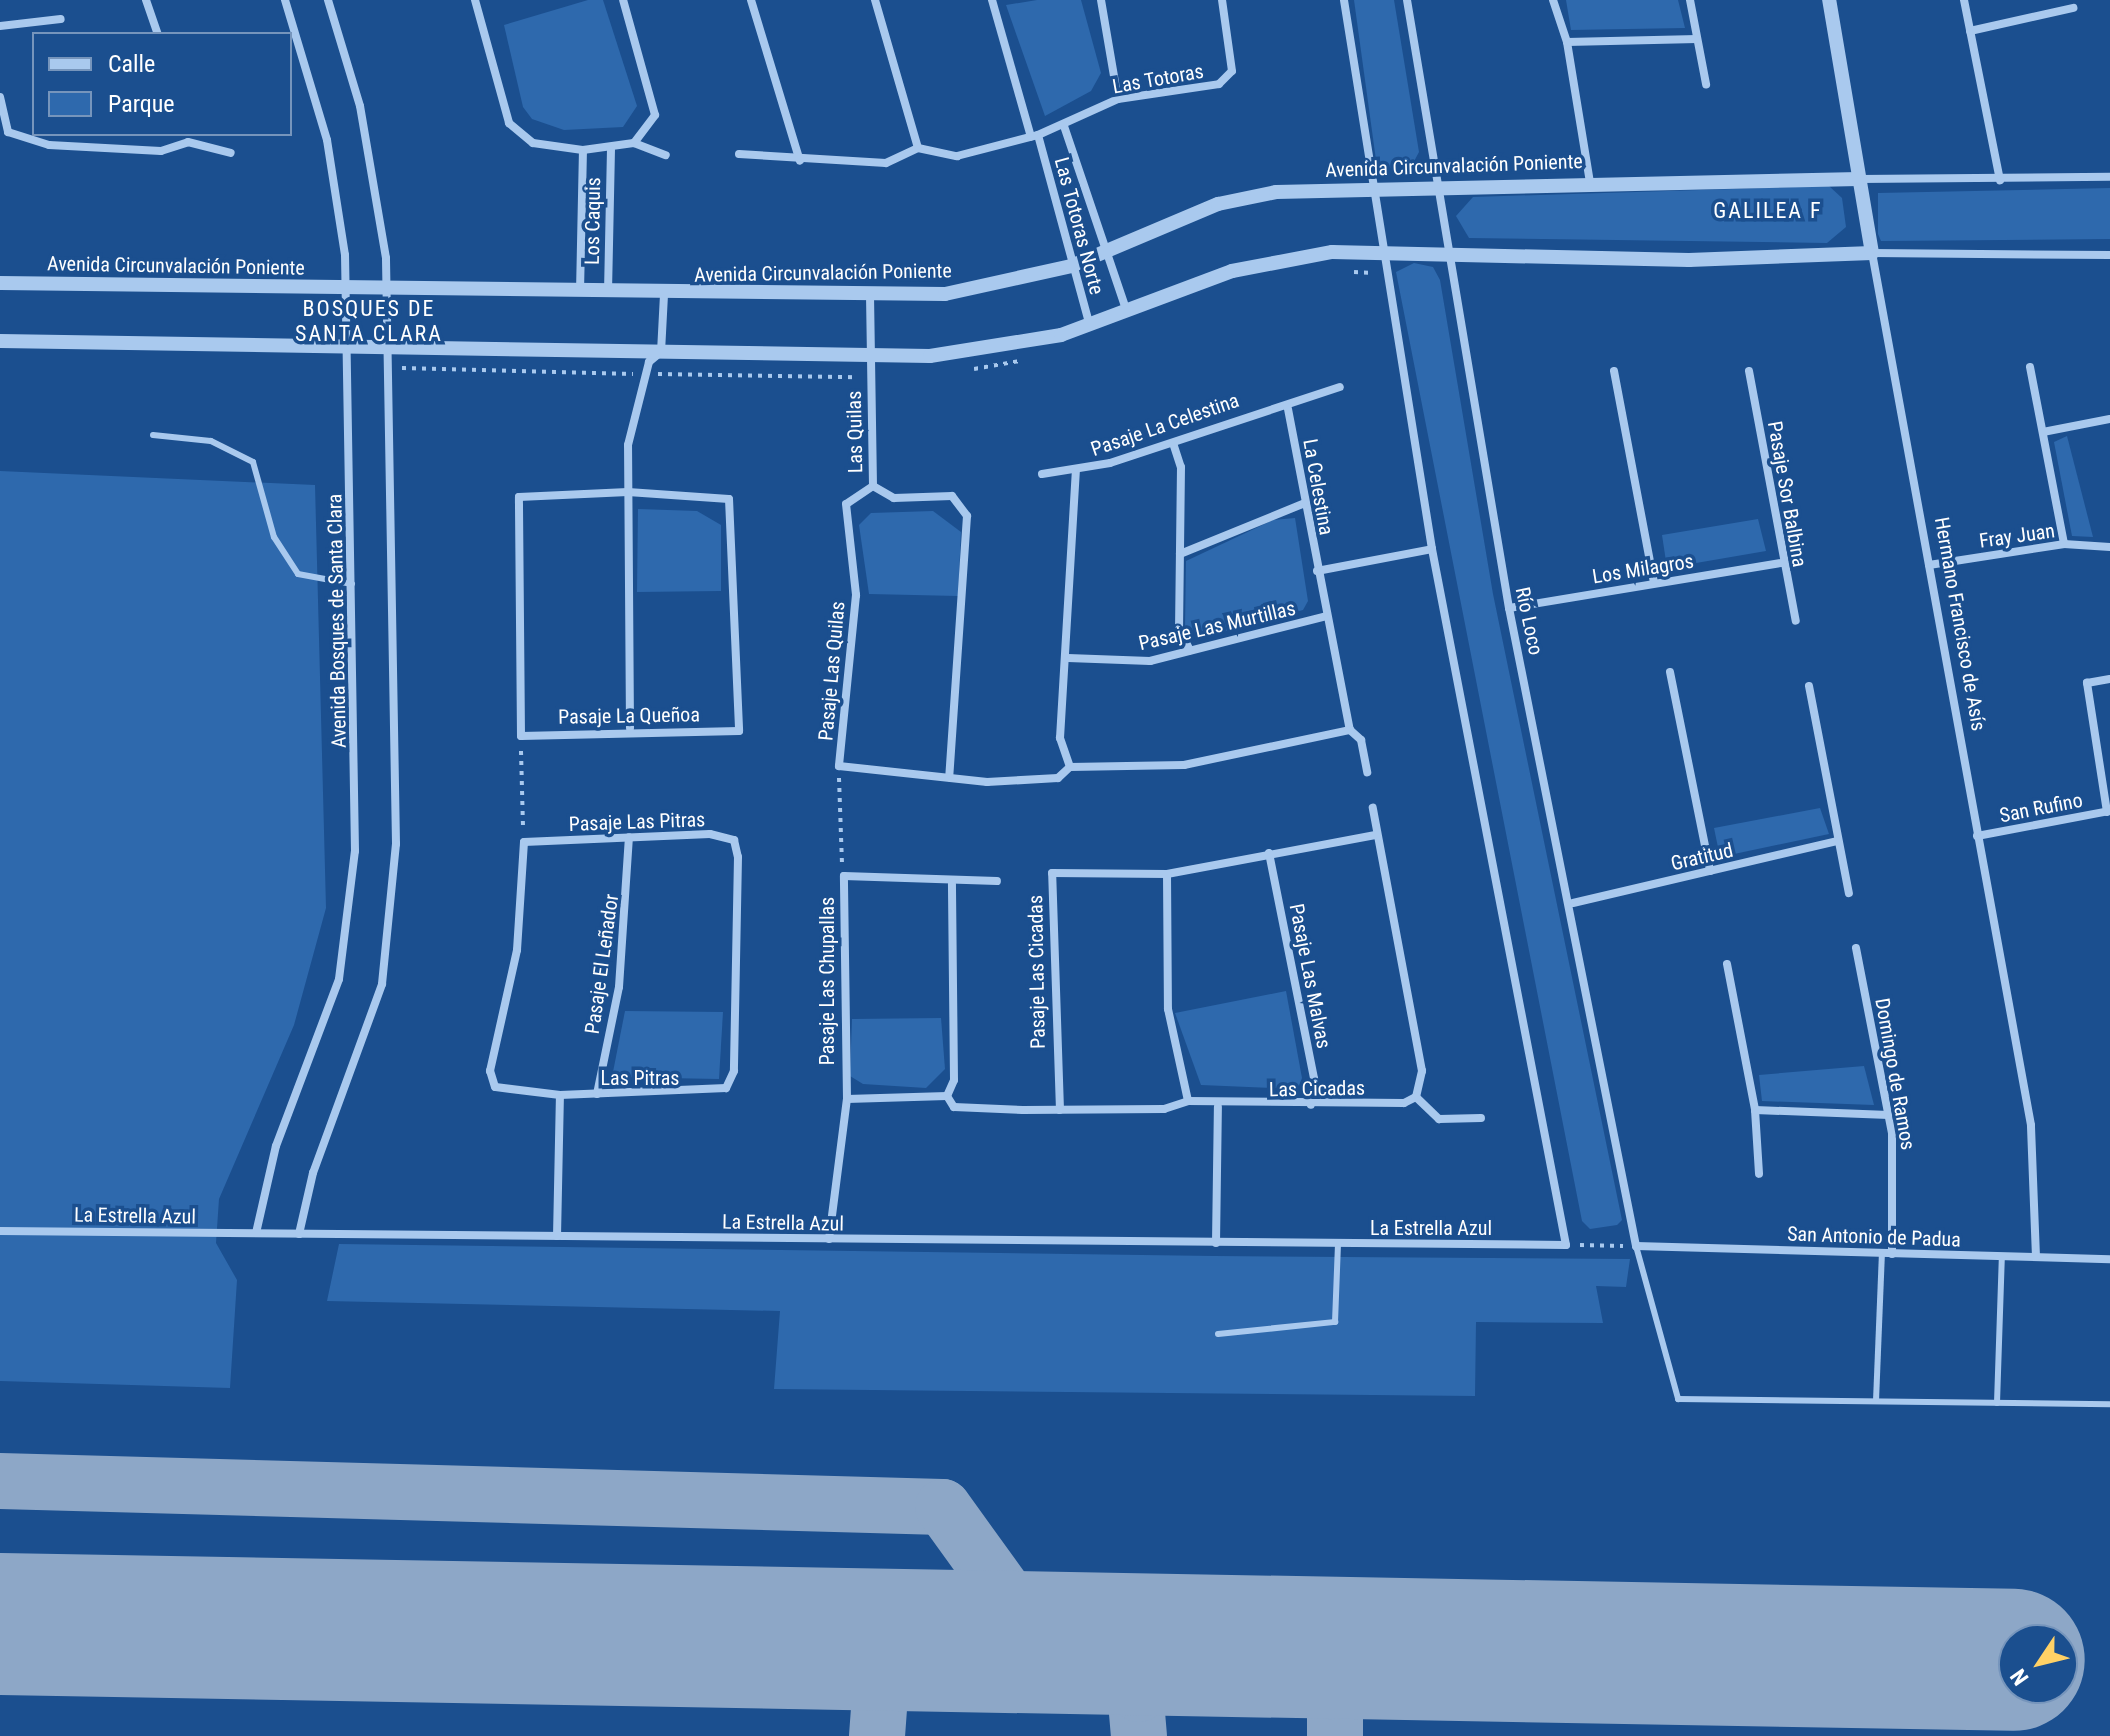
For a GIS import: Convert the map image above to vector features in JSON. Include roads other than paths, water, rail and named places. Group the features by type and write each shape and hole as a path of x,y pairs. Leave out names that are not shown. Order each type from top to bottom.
{"street":[{"path":"146,0 157,32"},
{"name":"Avenida Bosques de Santa Clara","path":"256,1233 276,1146 329,1018 348,940 355,851 347,288 327,140 285,0"},
{"path":"299,1234 313,1173 374,1015 392,914 388,289 377,180 328,0"},
{"path":"475,0 509,123 533,143 583,150 611,150 634,143 666,155"},
{"path":"623,0 655,109 634,143"},
{"path":"751,0 800,161"},
{"path":"739,154 800,161 886,163 918,148 875,0"},
{"name":"Las Totoras Norte","path":"992,0 1090,326"},
{"path":"1101,0 1118,99"},
{"name":"Las Totoras","path":"918,148 957,156 1064,126 1118,99 1138,102 1230,77 1222,0"},
{"path":"1317,571 1432,549 1344,0"},
{"name":"Río Loco","path":"1407,0 1446,257 1509,608 1573,903 1636,1246"},
{"path":"1553,0 1567,42 1590,182"},
{"path":"1690,0 1706,84"},
{"name":"Hermano Francisco de Asís","path":"1829,0 1872,253 2034,1141 2036,1257"},
{"path":"1964,0 1970,31 1979,48 2000,180"},
{"path":"1970,31 2073,8"},
{"path":"0,26 61,19"},
{"path":"1567,42 1697,39"},
{"path":"0,97 4,132 49,145 161,151 188,138 231,153"},
{"path":"1064,126 1128,313"},
{"name":"Los Caquis","path":"580,292 583,150"},
{"name":"Los Caquis","path":"608,293 611,150"},
{"name":"Avenida Circunvalación Poniente","path":"0,283 664,295 945,294 1071,266 1218,204 1374,187 2110,177"},
{"path":"0,341 870,357 980,351 1090,326 1256,265 1332,252 1446,257 1872,253 2110,255"},
{"path":"630,728 628,492 633,415 649,362 661,352 664,295"},
{"name":"Las Quilas","path":"870,295 873,486 894,498 952,496 961,502 970,538 949,777"},
{"path":"2030,367 2064,544"},
{"path":"1614,371 1654,582"},
{"name":"Pasaje Sor Balbina","path":"1749,371 1782,563 1796,621"},
{"name":"Pasaje La Celestina","path":"1042,474 1076,469 1173,443 1252,411 1288,409 1301,395 1340,387"},
{"name":"La Celestina","path":"1288,409 1326,616"},
{"path":"2043,432 2110,419"},
{"path":"1173,443 1181,467 1179,628 1190,651"},
{"path":"1076,469 1068,658 1060,747 1070,767 1184,765 1350,730"},
{"name":"Pasaje Las Quilas","path":"873,486 846,504 856,595 839,766 1004,781 1058,778 1070,767"},
{"name":"Pasaje La Queñoa","path":"628,492 725,495 731,507 739,731 630,728 521,736 519,497 628,492"},
{"path":"1180,554 1305,503"},
{"name":"Fray Juan","path":"1929,565 2064,544 2110,547"},
{"name":"La Estrella Azul","path":"0,1231 1566,1245 1432,549"},
{"name":"Los Milagros","path":"1509,608 1782,563"},
{"path":"1326,616 1350,730 1361,740 1367,772"},
{"name":"Pasaje Las Murtillas","path":"1068,658 1150,661 1326,616"},
{"path":"1670,672 1710,871"},
{"path":"2108,812 2087,683 2110,679"},
{"path":"1809,686 1849,893"},
{"path":"1373,808 1375,835 1422,1071 1416,1097 1431,1116 1481,1118"},
{"name":"San Rufino","path":"1977,836 2108,812"},
{"name":"Pasaje Las Pitras","path":"491,1082 517,950 524,842 710,834 737,845 734,1071 719,1092"},
{"name":"Pasaje Las Cicadas","path":"1060,1110 1052,873 1167,874 1375,835"},
{"name":"Pasaje El Leñador","path":"597,1094 619,987 629,837"},
{"name":"Gratitud","path":"1573,903 1838,841"},
{"name":"Pasaje Las Malvas","path":"1269,853 1314,1079 1311,1105"},
{"path":"947,1096 954,1107 1023,1110 1164,1109 1188,1101 1168,1009 1167,874"},
{"name":"Pasaje Las Chupallas","path":"829,1239 847,1099 844,876 952,884 997,881"},
{"path":"947,1096 954,1080 952,884"},
{"name":"Domingo de Ramos","path":"1856,948 1889,1115 1892,1254"},
{"path":"1727,964 1755,1110 1759,1174"},
{"name":"Las Pitras","path":"491,1082 503,1090 560,1095 719,1092"},
{"path":"557,1236 560,1095"},
{"path":"847,1099 947,1096"},
{"name":"Las Cicadas","path":"1188,1101 1218,1107 1404,1103 1416,1097"},
{"path":"1216,1243 1218,1107"},
{"path":"1755,1110 1889,1115"},
{"name":"San Antonio de Padua","path":"1636,1246 2110,1259"}],"lane":[{"path":"153,435 211,441 253,462 274,537 298,574 352,584"},
{"path":"1218,1334 1335,1322 1338,1244"},
{"path":"1636,1246 1678,1399 2110,1404"},
{"path":"1876,1401 1882,1253"},
{"path":"1997,1403 2002,1256"}],"district":[{"name":"GALILEA F","path":"1768,211"},
{"name":"BOSQUES DE SANTA CLARA","path":"369,320"}]}
